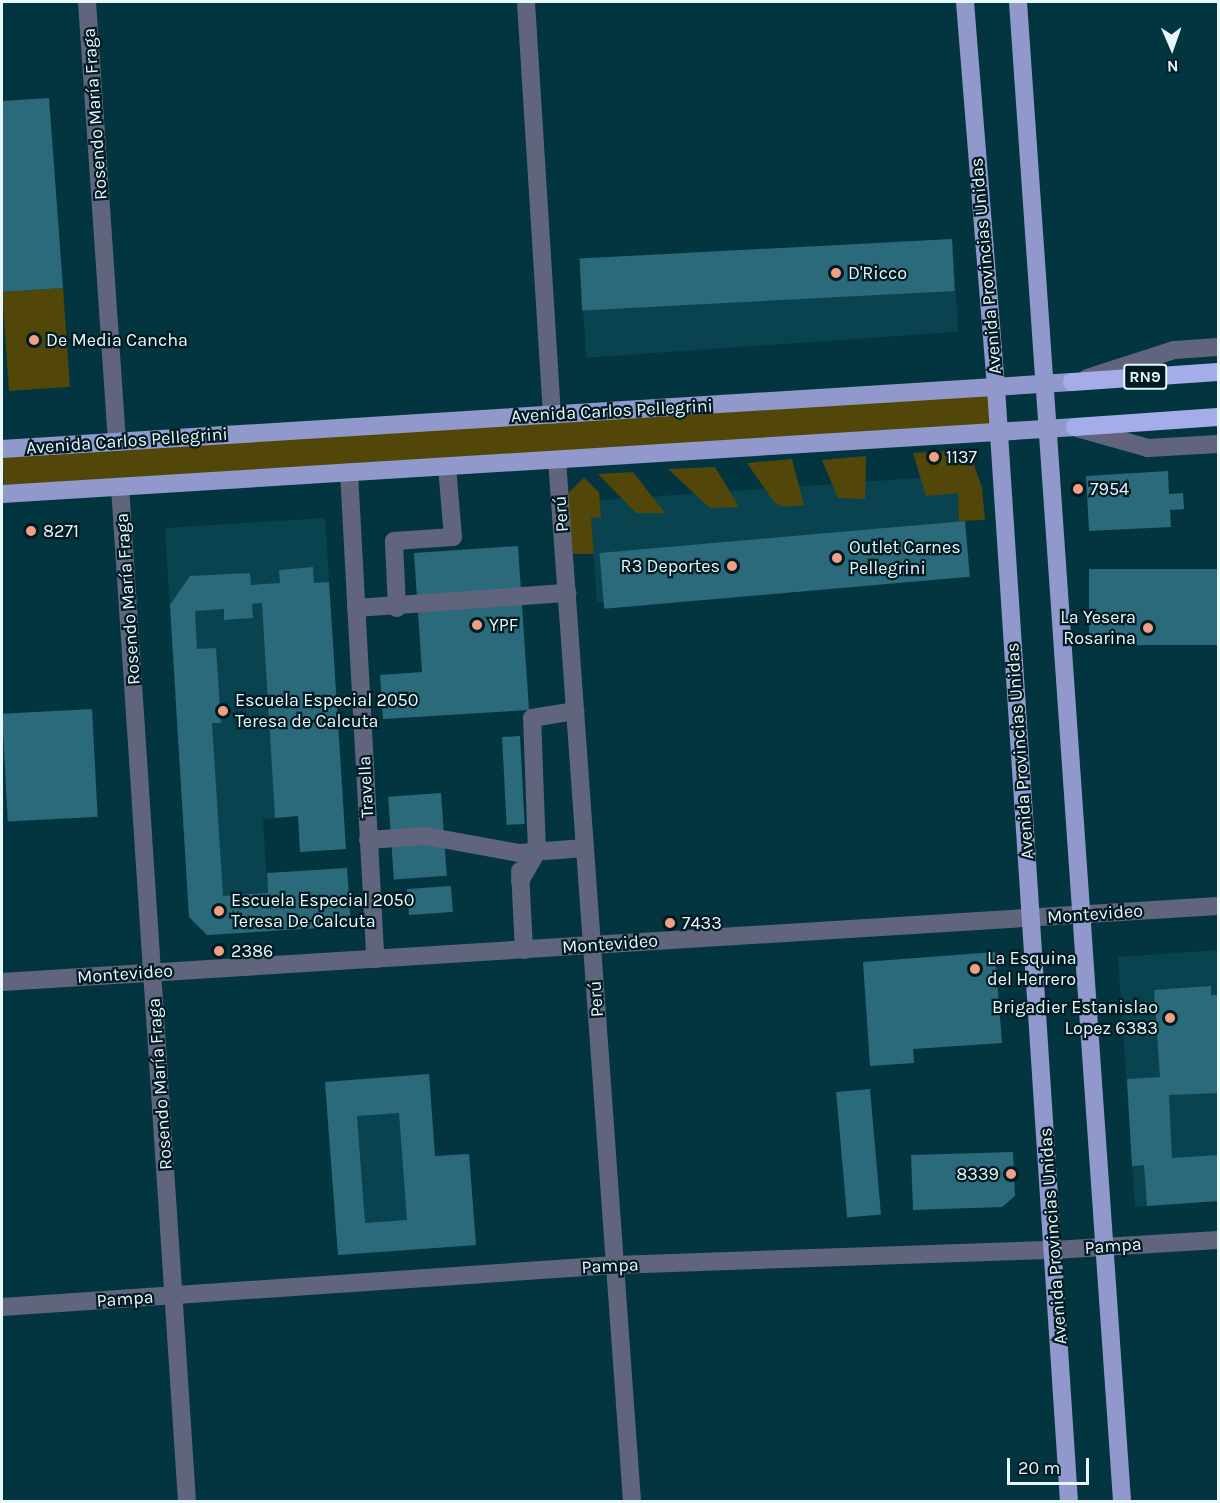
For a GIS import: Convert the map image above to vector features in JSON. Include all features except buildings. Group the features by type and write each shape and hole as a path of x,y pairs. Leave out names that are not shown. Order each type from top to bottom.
{"highway":[{"name":"RN9","path":"1072,382 1218,372"},
{"path":"1075,427 1218,417"}],"main road":[{"name":"Avenida Provincias Unidas","path":"965,2 996,388 1069,1502"},
{"path":"1018,2 1050,430 1122,1502"},
{"name":"Avenida Carlos Pellegrini","path":"2,449 1072,382"},
{"path":"2,494 1075,427"}],"street":[{"name":"Rosendo María Fraga","path":"87,2 117,442"},
{"path":"526,2 552,415"},
{"name":"Avenida Carlos Pellegrini","path":"1072,382 1174,350 1218,347"},
{"path":"1075,427 1148,448 1218,444"},
{"name":"Perú","path":"557,460 632,1502"},
{"path":"397,608 394,542 453,537 447,466"},
{"name":"Travella","path":"349,472 375,959"},
{"name":"Rosendo María Fraga","path":"120,487 187,1502"},
{"path":"356,608 397,608 567,593"},
{"path":"520,881 537,852 532,718 575,711"},
{"path":"368,840 426,836 519,853 585,848"},
{"path":"519,853 524,950"},
{"name":"Montevideo","path":"2,982 1218,906"},
{"name":"Pampa","path":"2,1307 615,1265 1054,1250 1218,1240"}],"shaded area":[{"path":"952,239 958,332 586,358 580,265"},
{"name":"De Media Cancha","path":"63,288 70,387 9,391 2,292"},
{"path":"996,388 998,433 4,485 2,440"},
{"path":"969,450 982,488 985,520 959,521 958,493 926,496 913,453"},
{"path":"866,456 865,499 838,498 822,460"},
{"path":"792,459 804,505 783,507 774,502 747,463"},
{"path":"715,467 739,507 710,508 668,469"},
{"path":"633,472 665,513 636,513 598,474"},
{"path":"962,475 969,577 597,603 590,501"},
{"path":"584,478 599,492 601,517 591,518 594,554 569,554 565,506 569,492"},
{"name":"Escuela Especial 2050 Teresa de Calcuta","path":"325,518 344,813 263,819 270,931 207,935 189,917 165,528"},
{"name":"Brigadier Estanislao Lopez 6383","path":"1218,950 1218,1201 1135,1207 1118,957"},
{"path":"429,1074 435,1156 469,1154 476,1245 338,1255 325,1082"}],"place":[{"name":"D'Ricco","path":"836,273"},
{"name":"De Media Cancha","path":"34,340"},
{"name":"1137","path":"934,457"},
{"name":"7954","path":"1078,489"},
{"name":"8271","path":"31,531"},
{"name":"Outlet Carnes Pellegrini","path":"837,558"},
{"name":"R3 Deportes","path":"732,566"},
{"name":"YPF","path":"477,625"},
{"name":"La Yesera Rosarina","path":"1148,628"},
{"name":"Escuela Especial 2050 Teresa de Calcuta","path":"223,711"},
{"name":"Escuela Especial 2050 Teresa De Calcuta","path":"219,911"},
{"name":"7433","path":"670,923"},
{"name":"2386","path":"219,951"},
{"name":"La Esquina del Herrero","path":"975,969"},
{"name":"Brigadier Estanislao Lopez 6383","path":"1170,1018"},
{"name":"8339","path":"1011,1174"}]}
